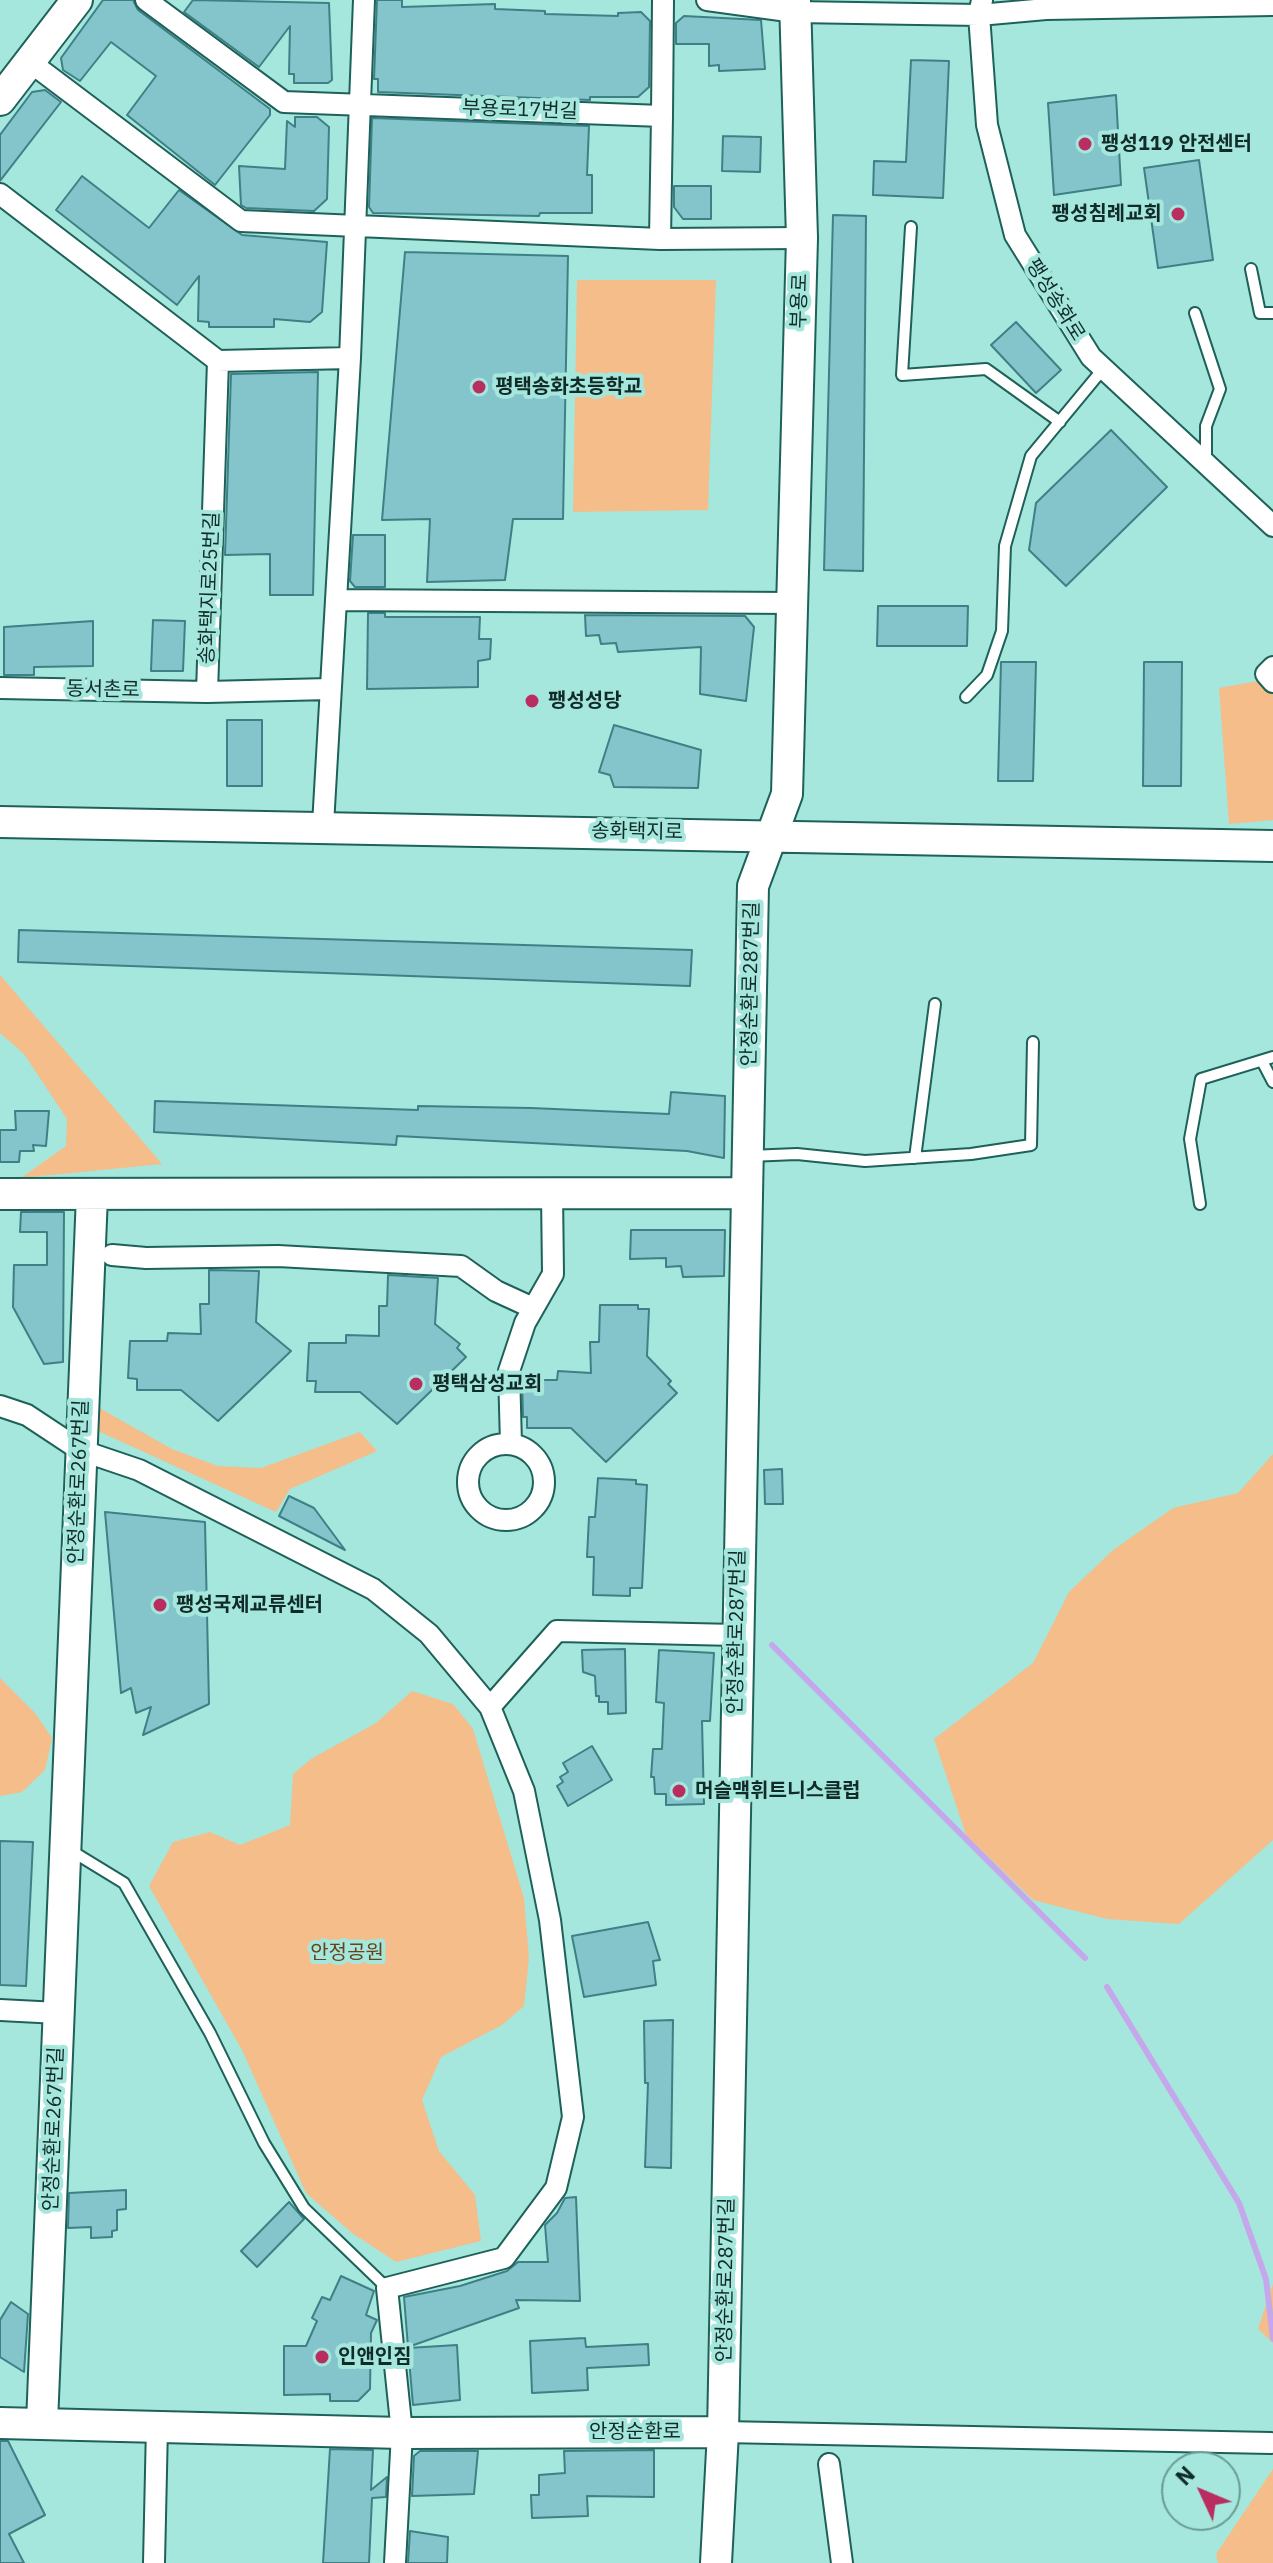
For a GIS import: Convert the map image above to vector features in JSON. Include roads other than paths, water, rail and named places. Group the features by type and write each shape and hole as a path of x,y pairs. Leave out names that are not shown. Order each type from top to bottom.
{"street":[{"path":"0,100 77,0"},
{"name":"부용로17번길","path":"146,0 284,102 662,116"},
{"path":"323,825 350,358 364,0"},
{"path":"660,239 663,0"},
{"path":"707,0 795,6 1046,9 1273,5"},
{"name":"부용로","path":"769,834 787,794 802,238 795,6"},
{"name":"팽성송화로","path":"981,8 987,125 1015,235 1091,357 1273,526"},
{"path":"30,62 241,221 660,239 802,238"},
{"path":"0,194 218,361 350,358"},
{"name":"송화택지로25번길","path":"218,361 207,692 329,689"},
{"path":"336,600 792,603"},
{"path":"1273,667 1266,674 1273,682"},
{"name":"동서촌로","path":"0,688 207,692"},
{"name":"송화택지로","path":"0,822 323,825 1273,846"},
{"name":"안정순환로287번길","path":"716,2563 723,2432 736,1635 753,886 769,834"},
{"path":"511,1444 509,1371 533,1308 553,1274 552,1193"},
{"path":"0,1194 746,1193"},
{"name":"안정순환로267번길","path":"42,2423 92,1195"},
{"path":"112,1255 146,1258 278,1256 461,1266 496,1291 533,1308"},
{"path":"0,1406 27,1415 80,1450 139,1470 373,1589 429,1634 490,1707 524,1791 550,1920 573,2117 556,2188 504,2258 387,2288 402,2433 395,2563"},
{"path":"490,1707 557,1631 736,1635"},
{"path":"0,2010 58,2013"},
{"name":"안정순환로","path":"0,2423 402,2433 723,2432 1271,2443"},
{"path":"154,2563 157,2426"},
{"path":"829,2464 842,2563"}],"lane":[{"path":"911,227 902,375 986,369 1060,422"},
{"path":"1251,269 1260,313 1273,313"},
{"path":"1195,313 1220,389 1206,426 1206,466"},
{"path":"966,697 987,675 1002,631 1005,546 1031,456 1103,369"},
{"path":"915,1158 935,1004"},
{"path":"747,1156 797,1154 865,1161 1031,1145 1033,1042"},
{"path":"1200,1204 1190,1139 1201,1079 1268,1059 1273,1082"},
{"path":"65,1846 124,1883 210,2033 264,2143 304,2208 387,2288"}],"waterway":[{"path":"772,1645 1085,1958"},
{"path":"1107,1987 1239,2203 1266,2279 1273,2339"}],"place":[{"name":"팽성119 안전센터","path":"1085,144"},
{"name":"팽성침례교회","path":"1178,214"},
{"name":"평택송화초등학교","path":"479,387"},
{"name":"팽성성당","path":"532,701"},
{"name":"평택삼성교회","path":"416,1384"},
{"name":"팽성국제교류센터","path":"160,1605"},
{"name":"머슬맥휘트니스클럽","path":"679,1791"},
{"name":"인앤인짐","path":"322,2357"}],"park label":[{"name":"안정공원","path":"347,1953"}]}
